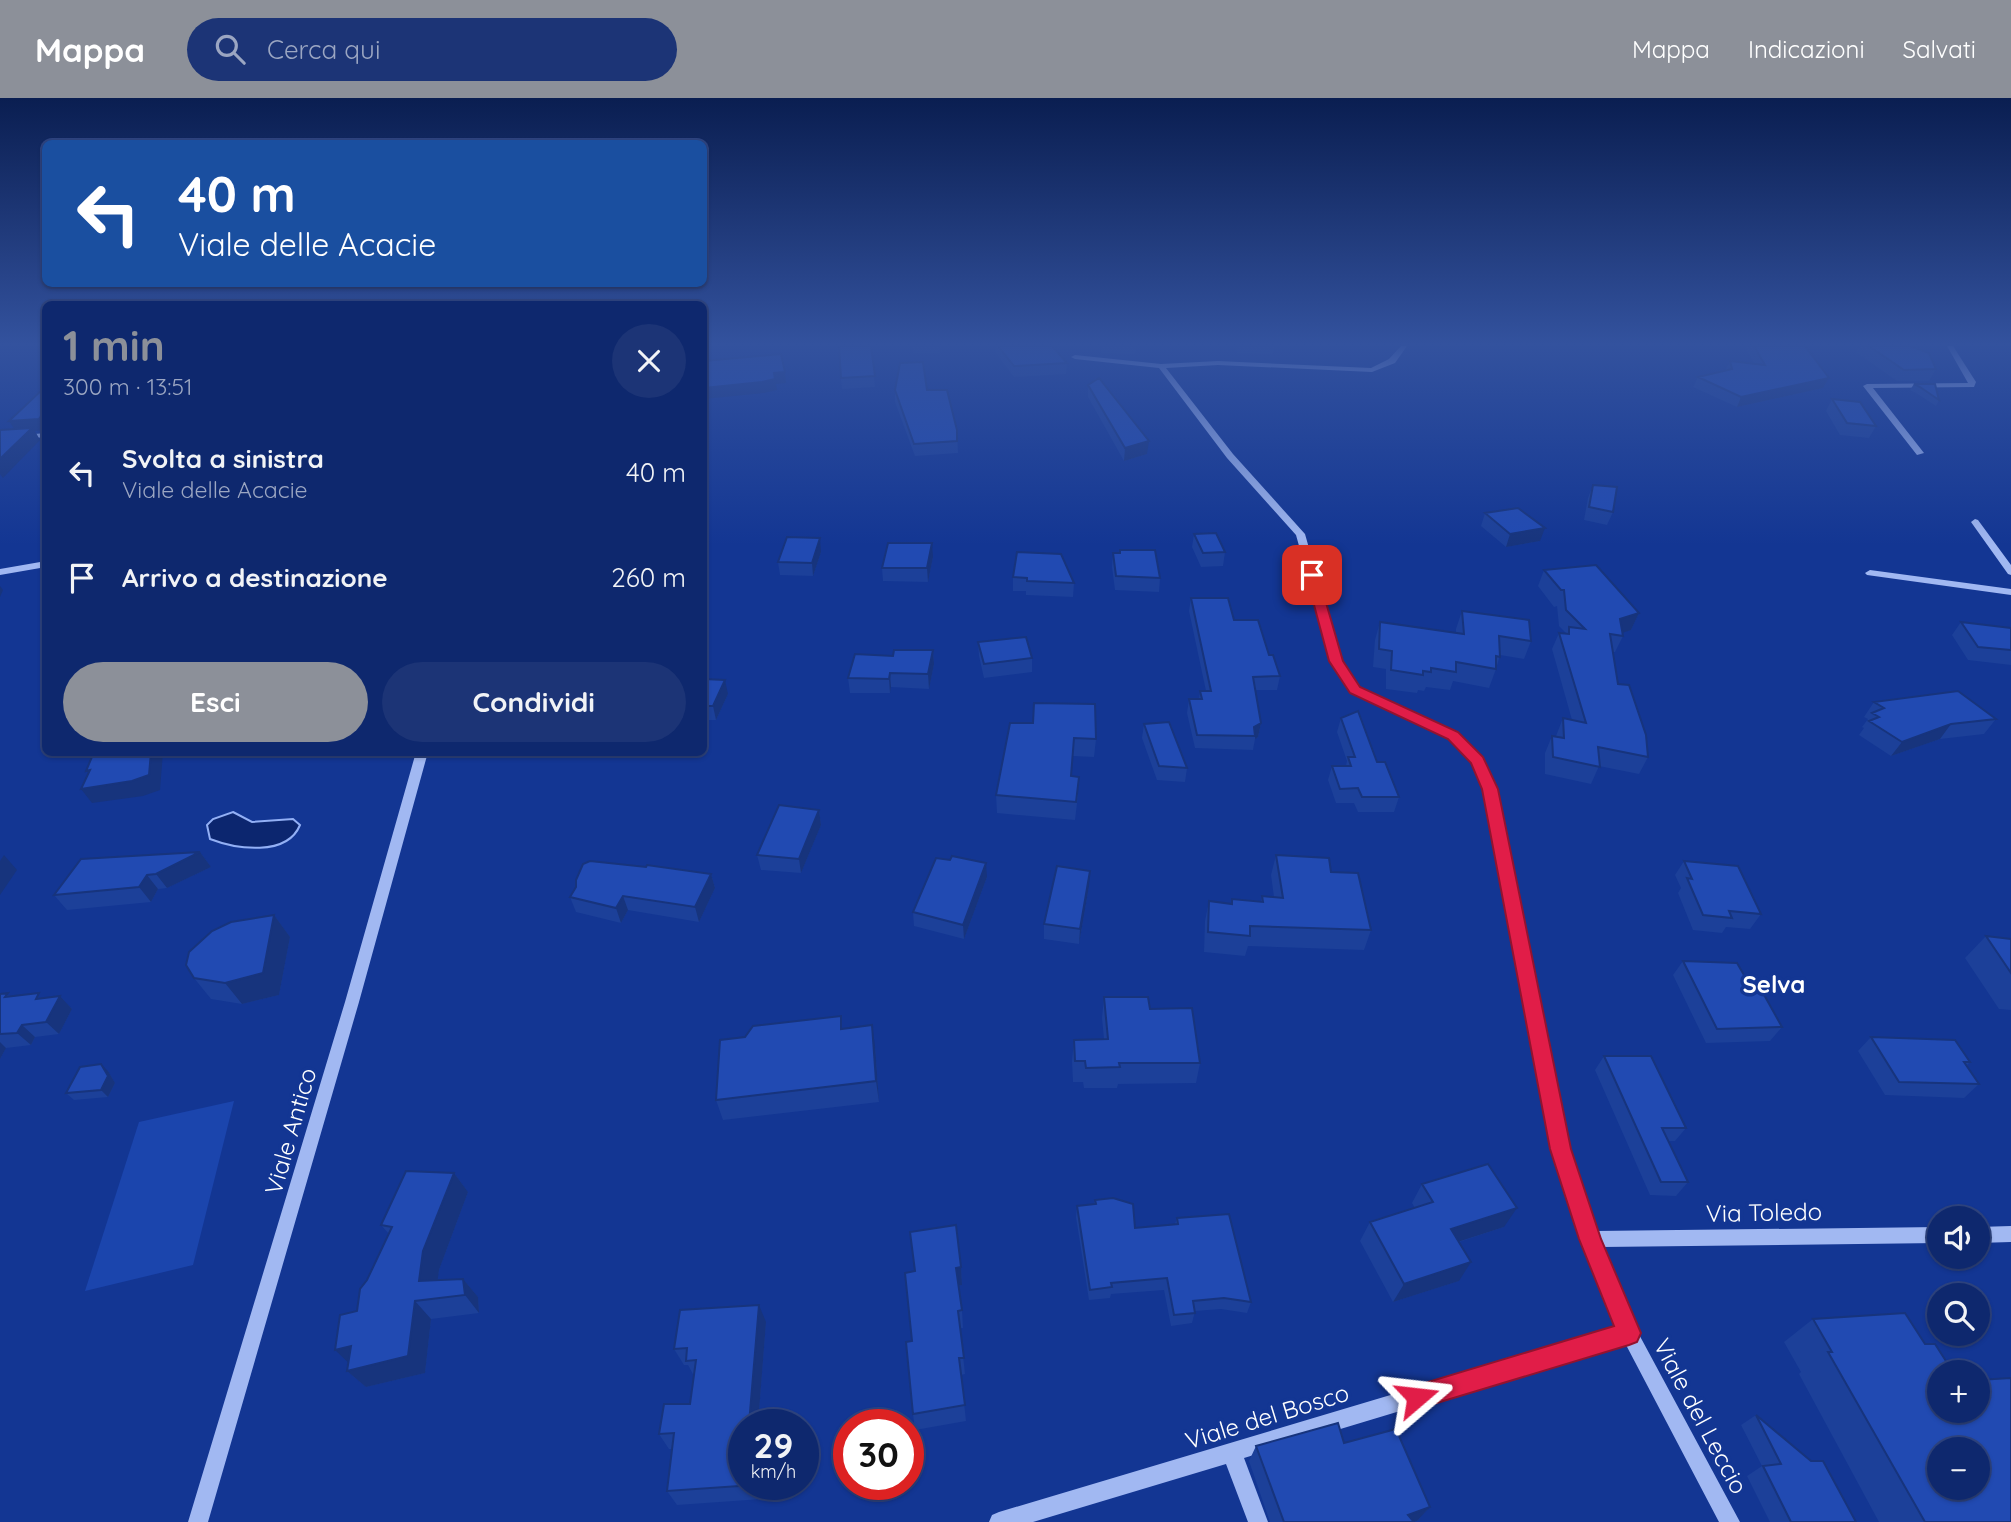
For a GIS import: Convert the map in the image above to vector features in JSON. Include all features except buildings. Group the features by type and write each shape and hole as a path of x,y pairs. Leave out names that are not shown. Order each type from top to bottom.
{"street":[{"name":"Viale del Leccio","path":"1197,412 1230,456 1300,534 1336,661 1354,690 1453,735 1478,761 1490,789 1560,1149 1590,1239 1629,1333 1730,1522"},
{"path":"1888,412 1920,453"},
{"path":"0,439 42,435"},
{"path":"1975,522 2006,558 2011,572"},
{"path":"0,572 42,565"},
{"path":"1870,573 2011,592"},
{"name":"Viale Antico","path":"198,1522 352,1002 421,756"},
{"path":"1990,1235 2011,1234"},
{"name":"Via Toledo","path":"1590,1239 1927,1235"},
{"name":"Viale del Bosco","path":"999,1522 1629,1333"},
{"path":"1232,1452 1258,1522"}],"shaded area":[{"path":"233,812 252,822 293,819 300,825 284,842 273,846 233,846 210,839 207,825 213,819"},
{"path":"234,1101 193,1265 85,1291 139,1122"}],"district":[{"name":"Selva","path":"1774,984"}],"route":[{"path":"1312,575 1336,661 1354,690 1453,735 1478,761 1490,789 1560,1149 1590,1239 1629,1333 1417,1397"}]}
